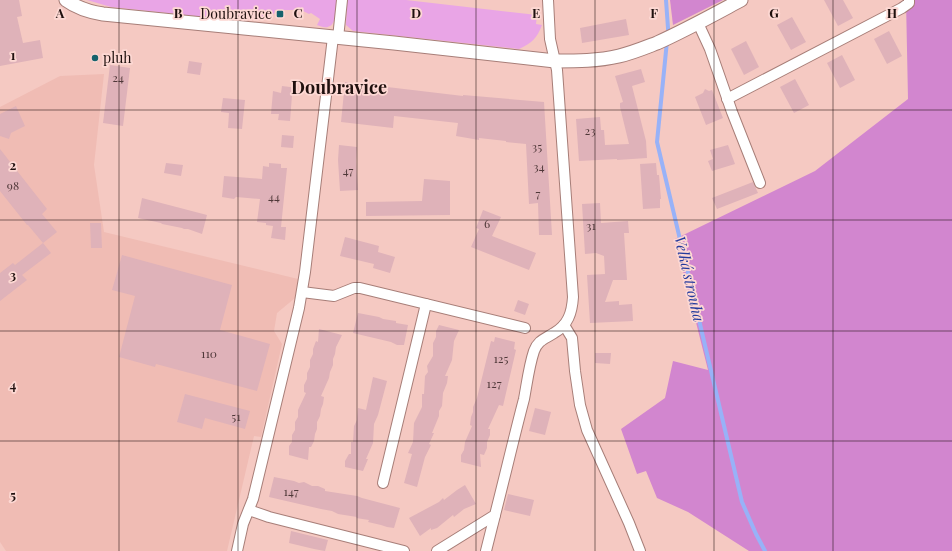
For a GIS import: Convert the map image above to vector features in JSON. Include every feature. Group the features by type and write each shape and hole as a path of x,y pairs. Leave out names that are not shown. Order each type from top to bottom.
{"street":[{"path":"66,0 80,8 103,14 555,61 606,59 633,52 675,35 742,0"},
{"path":"237,551 243,524 253,499 299,308 308,253 335,38 342,0"},
{"path":"486,551 522,405 533,352 541,340 554,333 564,325 572,308 573,297 557,70 550,39 548,0"},
{"path":"727,99 902,8 909,3 910,0"},
{"path":"698,23 710,49 727,99 760,183"},
{"path":"302,292 334,296 354,288 360,288 525,328"},
{"path":"383,483 426,304"},
{"path":"564,325 572,338 580,408 587,430 640,551"},
{"path":"249,510 269,517 404,551"},
{"path":"437,551 495,515"}],"shaded area":[{"path":"87,0 336,0 337,6 334,22 330,26 325,27 317,25 320,19 311,13 309,14 301,10 275,10 274,14 263,17 229,15 224,19 111,7"},
{"path":"347,0 406,0 537,15 536,24 542,25 534,40 519,49 353,31 346,25"},
{"path":"670,0 723,0 673,25"},
{"path":"906,0 952,0 952,551 749,551 688,512 657,498 646,471 637,474 621,429 665,398 673,361 708,370 675,239 815,171 908,99"},
{"path":"104,74 94,165 104,232 298,279 295,298 277,313 274,331 282,344 261,437 254,436 227,551 6,551 0,542 0,107 60,76"}],"building":[{"path":"0,0 19,0 22,16 17,17 23,43 40,40 43,58 0,66"},
{"path":"824,0 843,0 853,18 838,26"},
{"path":"792,17 806,42 791,50 777,25"},
{"path":"626,19 629,35 582,43 580,28"},
{"path":"889,31 902,56 887,64 874,39"},
{"path":"746,41 759,67 744,75 731,49"},
{"path":"842,55 855,80 840,88 827,63"},
{"path":"189,61 202,63 200,75 187,73"},
{"path":"110,65 130,68 123,126 103,123"},
{"path":"641,69 645,82 632,86 646,141 647,158 579,161 576,119 600,117 601,130 604,130 605,145 629,144 620,107 620,103 623,102 615,76"},
{"path":"795,79 809,105 794,113 780,87"},
{"path":"345,82 463,96 544,102 552,235 539,235 538,203 529,204 526,144 479,138 479,140 456,136 458,123 394,116 393,128 341,122"},
{"path":"282,86 298,88 292,95 290,121 278,120 279,114 271,114 273,91 281,93"},
{"path":"705,89 709,91 712,90 723,118 706,125 695,97 703,93"},
{"path":"223,98 245,100 242,129 228,128 229,113 221,112"},
{"path":"16,106 25,126 11,133 9,139 0,136 0,114"},
{"path":"282,135 294,136 293,148 281,147"},
{"path":"339,145 357,147 356,162 358,190 340,191 338,160"},
{"path":"728,145 735,164 712,171 708,161 713,159 710,150"},
{"path":"0,149 47,209 42,214 57,232 43,243 0,191"},
{"path":"166,163 183,165 181,176 164,173"},
{"path":"269,163 281,164 281,168 287,168 281,227 286,227 285,240 271,238 273,226 266,225 266,223 257,222 260,199 236,197 234,199 222,197 224,176 262,179 263,166 269,167"},
{"path":"656,163 657,175 659,175 661,199 660,208 643,209 640,164"},
{"path":"424,179 450,181 450,215 366,216 366,202 422,201"},
{"path":"753,182 758,193 717,209 712,198"},
{"path":"142,198 207,215 202,234 188,229 138,218"},
{"path":"600,203 601,223 628,221 629,233 624,233 627,280 613,280 605,302 619,301 619,305 632,304 633,321 590,323 587,275 605,274 604,256 596,253 585,254 582,204"},
{"path":"483,210 501,217 492,236 536,253 529,270 471,247 479,229 476,228"},
{"path":"90,223 101,223 102,248 91,248"},
{"path":"345,237 379,246 378,252 395,257 390,273 373,268 374,264 340,256"},
{"path":"43,243 51,253 22,275 27,280 0,301 0,273 13,263 15,265"},
{"path":"122,255 232,285 220,330 270,344 257,391 156,364 155,367 119,357 135,296 112,290"},
{"path":"518,300 529,304 525,315 514,311"},
{"path":"358,313 408,325 404,345 397,345 391,342 353,333"},
{"path":"439,325 459,330 454,341 452,360 445,376 448,376 443,393 442,406 432,433 434,433 429,444 431,445 425,457 417,487 404,483 412,454 408,453 413,442 414,423 422,407 422,394 424,394 425,376 428,372 427,366 433,356 433,343"},
{"path":"319,329 342,335 336,347 333,365 321,396 324,397 323,404 317,422 314,441 311,447 309,447 308,460 289,455 289,446 292,442 292,435 295,430 298,410 306,393 304,392 304,385 310,367 313,349 316,341 318,342"},
{"path":"495,337 515,342 514,349 516,350 503,406 499,405 488,429 490,429 490,435 484,455 480,454 481,467 461,462 461,455 472,426 470,425 473,407 477,398 491,341 494,342"},
{"path":"595,353 611,353 610,364 595,363"},
{"path":"373,377 387,381 378,415 374,424 373,443 366,459 368,459 363,471 345,467 345,461 349,454 351,454 351,442 353,442 354,426 357,420 358,408 366,410"},
{"path":"185,394 250,411 245,429 205,418 202,429 177,422"},
{"path":"535,408 551,412 545,435 529,431"},
{"path":"274,477 299,483 304,482 312,486 318,486 325,489 325,491 357,496 400,508 394,528 368,522 369,520 356,518 357,517 338,514 332,511 269,497"},
{"path":"465,485 476,504 464,509 454,517 453,515 437,528 431,530 431,528 420,536 409,518 439,502 443,498 444,500"},
{"path":"508,494 534,500 530,516 504,510"},
{"path":"291,531 328,540 325,551 289,543"}],"waterway":[{"name":"Velká strouha","path":"666,0 668,34"},
{"name":"Velká strouha","path":"667,41 657,142 742,502 765,551"}],"place":[{"name":"Doubravice","path":"280,14"},
{"name":"pluh","path":"95,58"}],"district":[{"name":"Doubravice","path":"339,88"}]}
